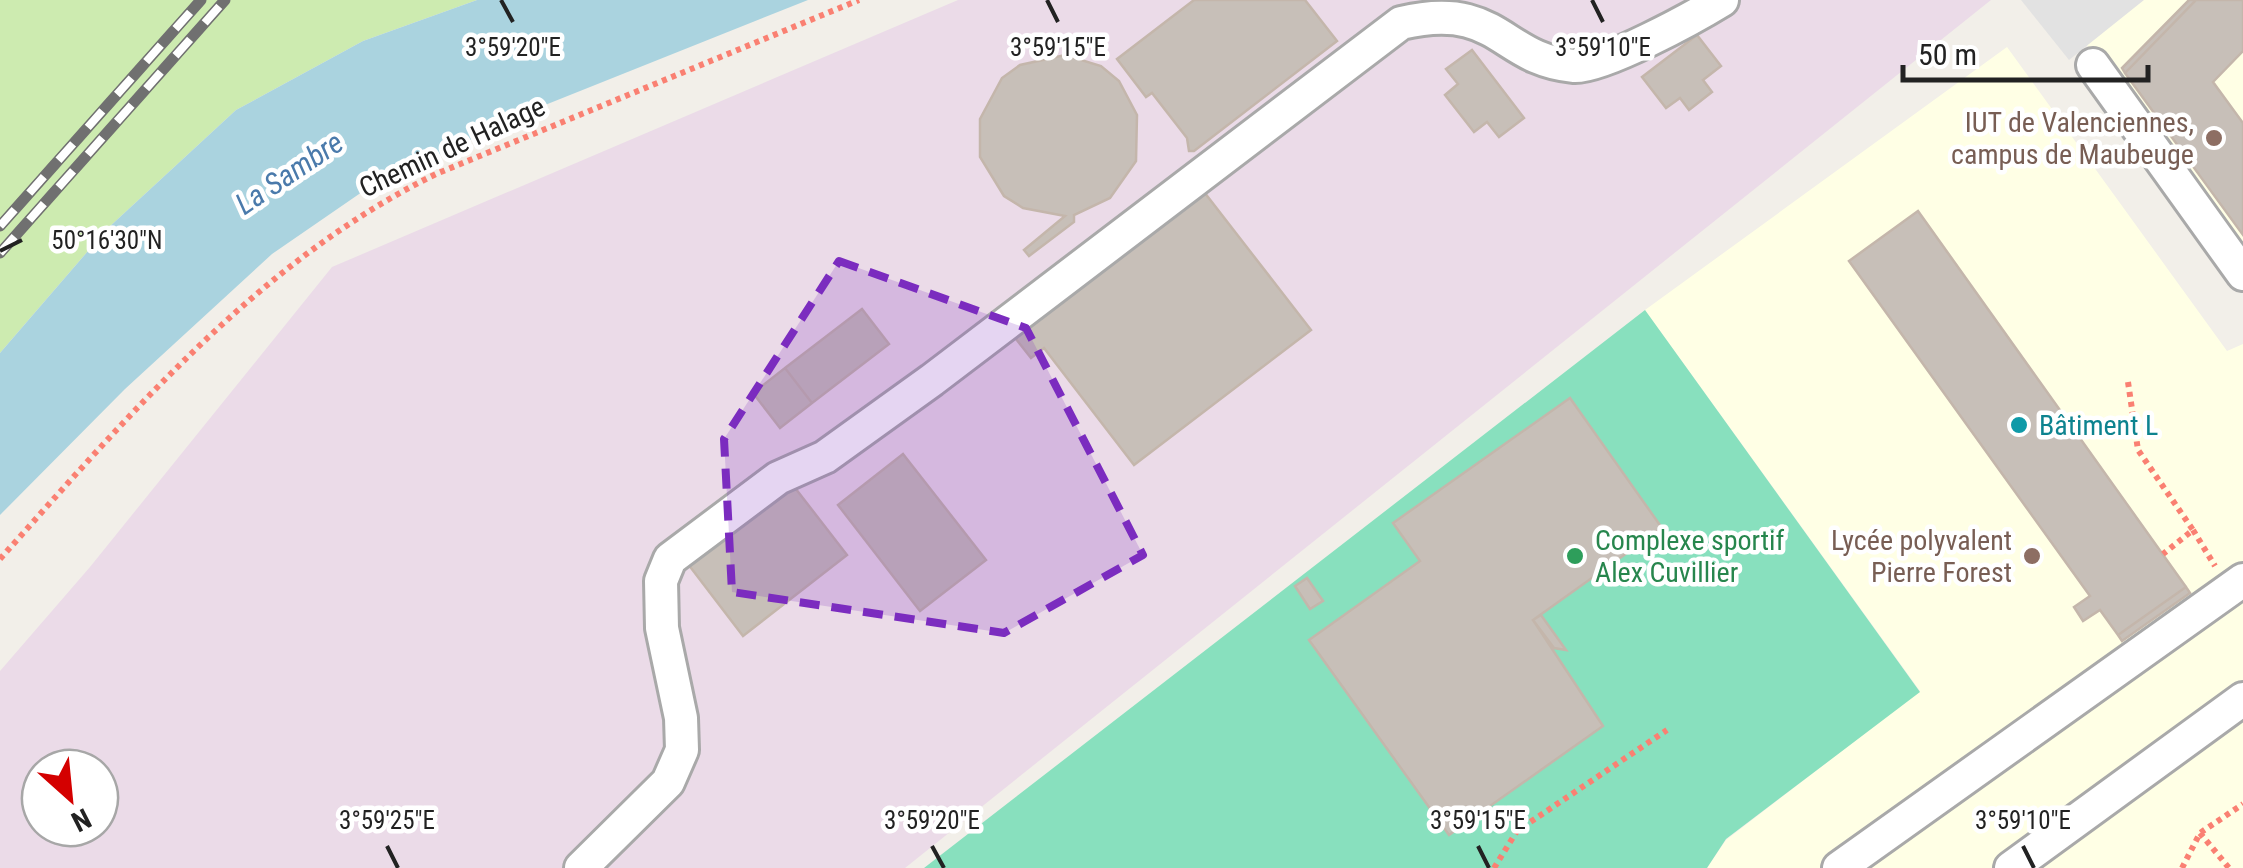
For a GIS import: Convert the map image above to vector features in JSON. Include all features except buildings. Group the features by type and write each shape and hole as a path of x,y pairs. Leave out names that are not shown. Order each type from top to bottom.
{"lane":[{"path":"582,868 668,782 682,750 681,718 662,628 661,581 670,559 692,539 778,478 825,457 917,391 1401,24 1432,7 1459,6 1484,13 1544,54 1576,66 1625,50 1722,0"},
{"path":"2093,65 2243,274"},
{"path":"1839,868 2243,580"},
{"path":"2011,868 2243,700"}],"path":[{"name":"Chemin de Halage","path":"0,559 101,447 192,355 260,289 325,237 383,200 436,174 859,0"},
{"path":"2128,382 2138,450 2193,530 2163,554"},
{"path":"1494,868 1517,831 1667,730"},
{"path":"2182,868 2200,832 2243,804"},
{"path":"2200,832 2229,868"}],"highlighted area":[{"path":"839,261 1026,328 1143,555 1004,633 732,592 724,439"}],"shaded area":[{"path":"958,0 1991,0 905,868 0,868 0,671 90,567 332,267"},
{"path":"2021,0 2144,0 2069,60"},
{"path":"2053,0 2243,0 2243,252"},
{"name":"Lycée polyvalent Pierre Forest","path":"2007,47 2227,351 2243,344 2243,868 1707,868 1726,840 1920,691 1645,310"}],"green space":[{"path":"0,0 477,0 363,41 236,110 107,229 0,353"},
{"name":"Complexe sportif Alex Cuvillier","path":"1645,310 1920,692 1726,839 1707,868 924,868"}],"water":[{"name":"La Sambre","path":"477,0 808,0 530,111 362,192 272,254 125,389 0,515 0,353 107,229 236,110 363,41"}],"railway":[{"path":"0,226 201,0"},
{"path":"0,253 225,0"}],"place":[{"name":"IUT de Valenciennes, campus de Maubeuge","path":"2214,138"},
{"name":"Bâtiment L","path":"2019,425"},
{"name":"Complexe sportif Alex Cuvillier","path":"1575,556"},
{"name":"Lycée polyvalent Pierre Forest","path":"2032,556"}]}
